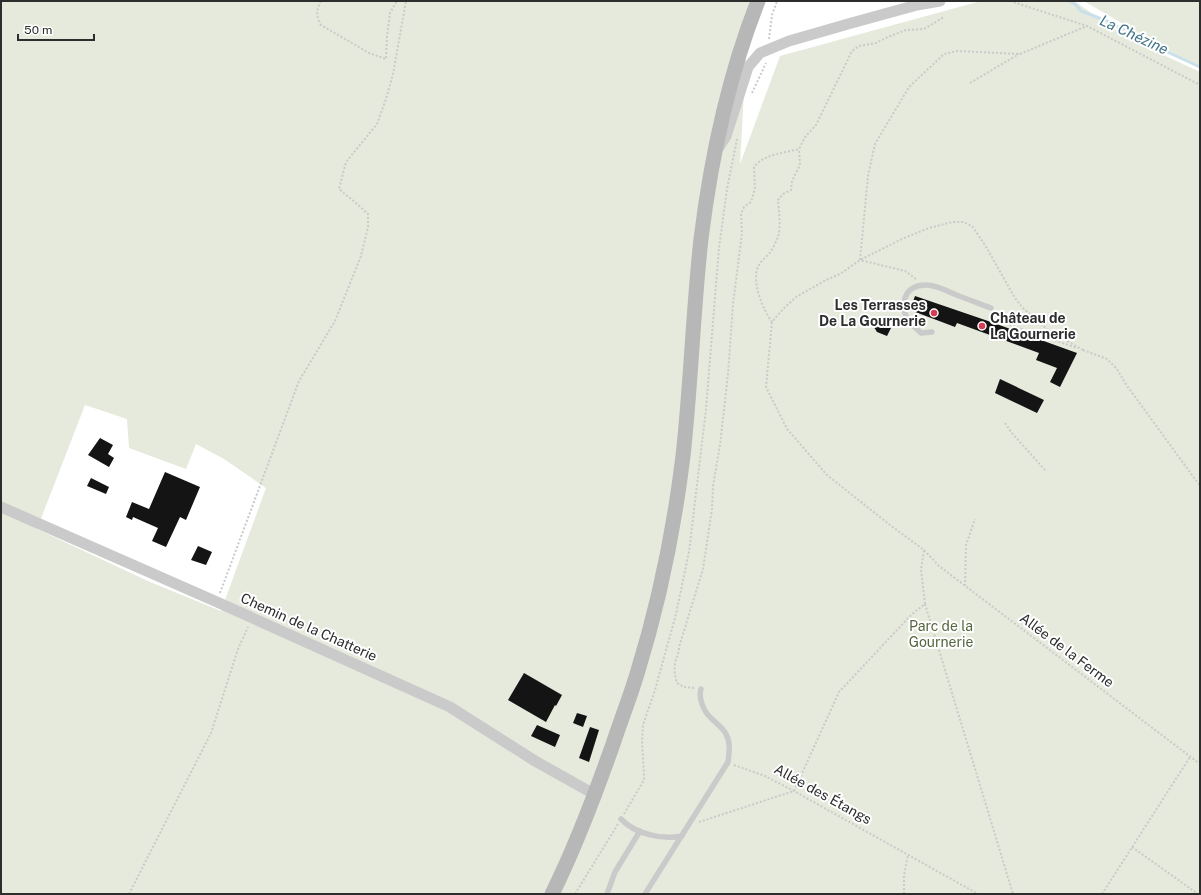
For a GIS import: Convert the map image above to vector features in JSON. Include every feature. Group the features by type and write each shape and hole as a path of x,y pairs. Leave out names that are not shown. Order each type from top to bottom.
{"main road":[{"path":"552,894 594,794 637,675 656,606 672,530 683,456 701,240 713,156 738,55 758,1"}],"street":[{"path":"713,156 726,136 748,67 760,53 789,41 917,5 940,1"},
{"name":"Chemin de la Chatterie","path":"1,507 450,707 535,761 594,794"}],"lane":[{"path":"932,332 921,333 906,317 904,305 908,290 918,285 931,285 991,308"},
{"path":"645,894 728,762 730,747 726,734 709,717 700,700 701,689"},
{"path":"621,819 631,828 640,831 672,838 682,836"},
{"path":"607,894 615,872 640,831"}],"path":[{"path":"321,1 318,8 317,17 321,25 369,53 386,58 390,13 397,1"},
{"path":"217,602 299,381 335,321 361,256 368,227 368,214 339,189 346,162 377,124 386,99 393,74 406,1"},
{"path":"752,93 769,53 768,37 772,15 777,1"},
{"path":"1010,1 1087,26 1200,85"},
{"path":"944,17 924,29 906,30 876,43 859,46 852,51 816,126 805,137 799,149 800,165 792,181 791,190 783,194 778,200 779,235 772,251 759,265 755,274 761,302 772,322 796,297 840,274 860,260 902,239 929,228 952,222 963,222 972,226 985,245 1015,298 1022,307 1048,330 1084,350"},
{"path":"970,83 1020,54 1087,26"},
{"path":"860,260 868,176 875,144 908,87 944,54 957,51 1020,54"},
{"path":"575,894 644,780 642,741 643,725 664,660 676,614 689,552 706,409 719,248 727,189 737,137"},
{"path":"701,689 684,687 677,683 674,671 675,661 679,655 679,647 703,569 712,509 713,486 716,474 728,382 733,304 742,233 741,214 744,206 751,202 755,188 754,167 759,161 766,157 799,149"},
{"path":"860,260 905,271 924,284"},
{"path":"991,308 998,321 1107,359 1117,369 1124,383 1200,486"},
{"name":"Allée de la Ferme","path":"772,322 766,387 787,429 827,475 890,526 924,550 939,566 1200,764"},
{"path":"1005,423 1011,432 1045,470"},
{"path":"965,586 966,545 975,519"},
{"path":"924,550 921,570 925,604 1013,894"},
{"path":"689,825 794,791 839,692 912,614 925,604"},
{"path":"129,894 211,733 238,649 252,618"},
{"path":"1102,894 1190,757"},
{"name":"Allée des Étangs","path":"728,762 765,776 794,791 978,894"},
{"path":"1132,847 1198,894"},
{"path":"904,894 904,875 908,855"}],"green space":[{"name":"Parc de la Gournerie","path":"1,1 749,1 740,164 780,56 981,1 1074,1 1129,39 1200,72 1200,894 1,894","holes":["85,405 127,419 129,448 186,469 196,444 224,459 266,488 221,611 150,582 37,529"]},
{"path":"1084,1 1200,1 1200,69"}],"building":[{"name":"Château de La Gournerie","path":"915,296 1077,353 1060,387 1050,382 1057,368 1036,360 1039,353 957,323 955,327 910,310"},
{"path":"882,323 891,328 887,336 877,332 872,324"},
{"path":"1000,379 1044,400 1037,413 995,393"},
{"path":"100,438 113,445 108,454 114,458 109,467 88,455"},
{"path":"165,472 200,487 186,520 180,517 166,547 152,541 158,528 133,517 132,520 126,517 132,502 149,509"},
{"path":"91,478 109,487 106,494 87,486"},
{"path":"198,546 212,552 206,565 191,560"},
{"path":"524,673 562,695 546,722 508,700"},
{"path":"577,713 587,716 583,727 573,723"},
{"path":"537,725 560,735 555,747 531,736"},
{"path":"590,727 599,730 589,762 579,758"}],"waterway":[{"name":"La Chézine","path":"1069,1 1075,4 1081,11 1107,21 1200,67"}],"place":[{"name":"Les Terrasses De La Gournerie","path":"934,313"},
{"name":"Château de La Gournerie","path":"982,326"}]}
